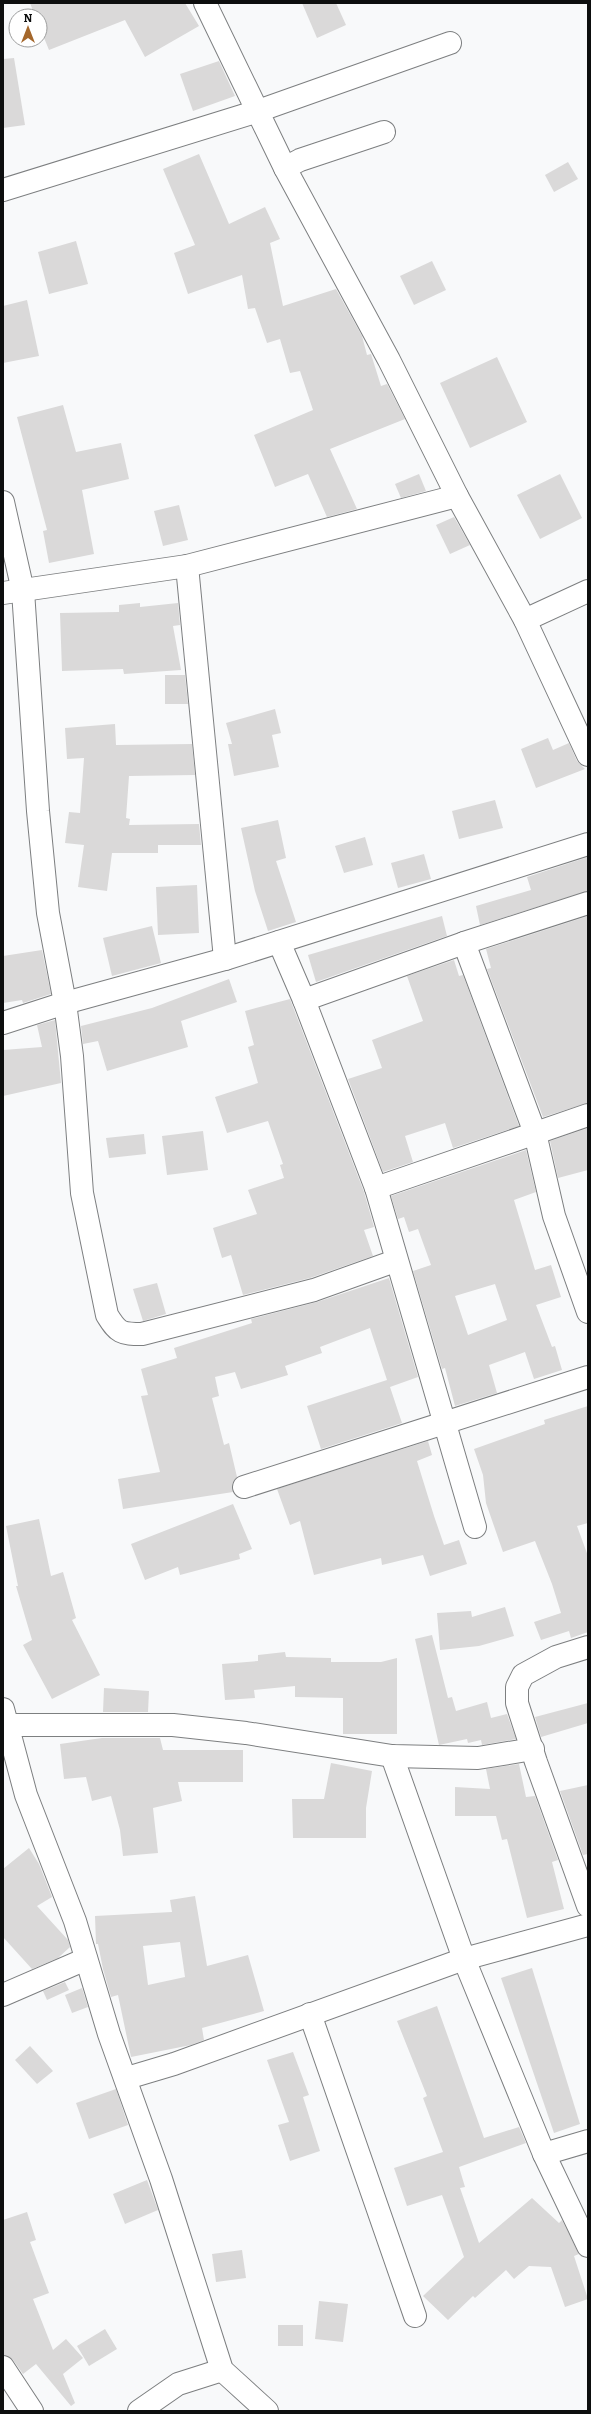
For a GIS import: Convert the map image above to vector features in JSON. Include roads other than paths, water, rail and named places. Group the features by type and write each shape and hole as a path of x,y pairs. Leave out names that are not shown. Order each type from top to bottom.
{"street":[{"path":"205,3 285,168 389,360 457,496 525,620 588,755"},
{"path":"3,190 258,111 450,43"},
{"path":"285,168 300,160 384,132"},
{"path":"13,592 187,566 457,496"},
{"path":"3,502 47,898 65,1003 72,1056 82,1193 106,1315 115,1328 124,1334 142,1334 191,1323 314,1290 395,1261"},
{"path":"187,566 225,959"},
{"path":"525,620 588,591"},
{"path":"3,1023 65,1003 225,959 588,844"},
{"path":"304,1000 464,943 588,903"},
{"path":"279,942 304,1000 376,1188 395,1261 475,1527"},
{"path":"464,943 535,1133 554,1216 588,1312"},
{"path":"376,1188 588,1115"},
{"path":"244,1487 588,1377"},
{"path":"588,1647 556,1657 523,1675 517,1687 517,1703 533,1748 536,1762 588,1906"},
{"path":"267,2411 222,2370 127,2078 109,2034 75,1921 26,1795 5,1717 173,1725 254,1734 392,1756 478,1758 533,1748"},
{"path":"392,1756 464,1958 544,2154 588,2246"},
{"path":"127,2078 174,2064 464,1958 588,1926"},
{"path":"3,1995 86,1958"},
{"path":"310,2014 415,2316"},
{"path":"544,2154 588,2141"},
{"path":"3,2367 32,2411"},
{"path":"139,2411 178,2384 222,2370"}]}
